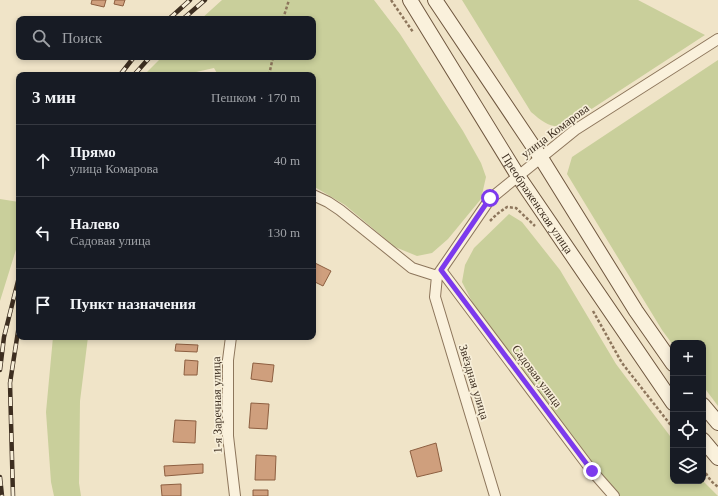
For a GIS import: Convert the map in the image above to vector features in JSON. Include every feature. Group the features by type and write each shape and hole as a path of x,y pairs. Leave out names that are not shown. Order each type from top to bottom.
{"main road":[{"name":"Преображенская улица","path":"410,0 518,176 670,399"},
{"name":"Преображенская улица","path":"435,0 541,158 636,312 670,360"},
{"path":"706,409 718,423"},
{"path":"706,444 718,458"}],"street":[{"name":"улица Комарова","path":"439,273 490,198 575,130 718,39"},
{"path":"316,196 340,210 412,268 439,273"},
{"name":"Звёздная улица","path":"439,273 435,298 495,496"},
{"name":"Садовая улица","path":"439,273 592,471 614,496"},
{"name":"1-я Заречная улица","path":"231,340 228,360 228,436 235,496"}],"path":[{"path":"285,16 289,0"},
{"path":"391,0 415,36"},
{"path":"270,72 272,60"},
{"path":"487,225 497,214 507,207 516,208 538,229"},
{"path":"487,215 491,220"},
{"path":"590,308 622,363 670,424"},
{"path":"706,474 718,488"}],"green space":[{"path":"222,0 374,0 400,34 463,131 481,163 486,177 481,199 448,239 432,253 417,256 395,247 345,205 316,188 316,72 216,72 214,68 196,72 147,72 159,60 316,60 316,16 204,16"},
{"path":"462,0 638,0 705,35 567,125 552,126 531,112"},
{"path":"718,60 718,406 706,390 706,340 670,341 662,330 567,174 572,157"},
{"path":"0,199 16,202 16,250 0,301"},
{"path":"509,214 522,222 560,270 616,364 670,436 670,484 706,484 718,496 615,496 489,335 462,282 465,265 474,248"},
{"path":"53,340 88,340 80,401 79,483 81,496 54,496 51,482 46,412"}],"building":[{"path":"92,0 106,0 104,7 91,4"},
{"path":"115,0 125,0 123,6 114,4"},
{"path":"316,264 331,271 323,286 316,282"},
{"path":"176,344 198,345 197,352 175,351"},
{"path":"185,360 198,361 197,375 184,375"},
{"path":"253,363 274,365 272,382 251,379"},
{"path":"251,403 269,404 267,429 249,428"},
{"path":"175,420 196,421 195,443 173,442"},
{"path":"436,443 442,471 417,477 410,451"},
{"path":"256,455 276,456 275,480 255,480"},
{"path":"203,464 203,473 165,476 164,466"},
{"path":"181,484 181,496 162,496 161,485"},
{"path":"253,490 268,490 268,496 253,496"}],"railway":[{"path":"172,16 190,0"},
{"path":"186,16 205,0"},
{"path":"122,72 132,60"},
{"path":"137,72 147,60"},
{"path":"0,370 4,337 16,289"},
{"path":"13,496 10,383 17,340"},
{"path":"0,477 2,496"}],"route":[{"path":"490,198 441,270 592,471"}]}
